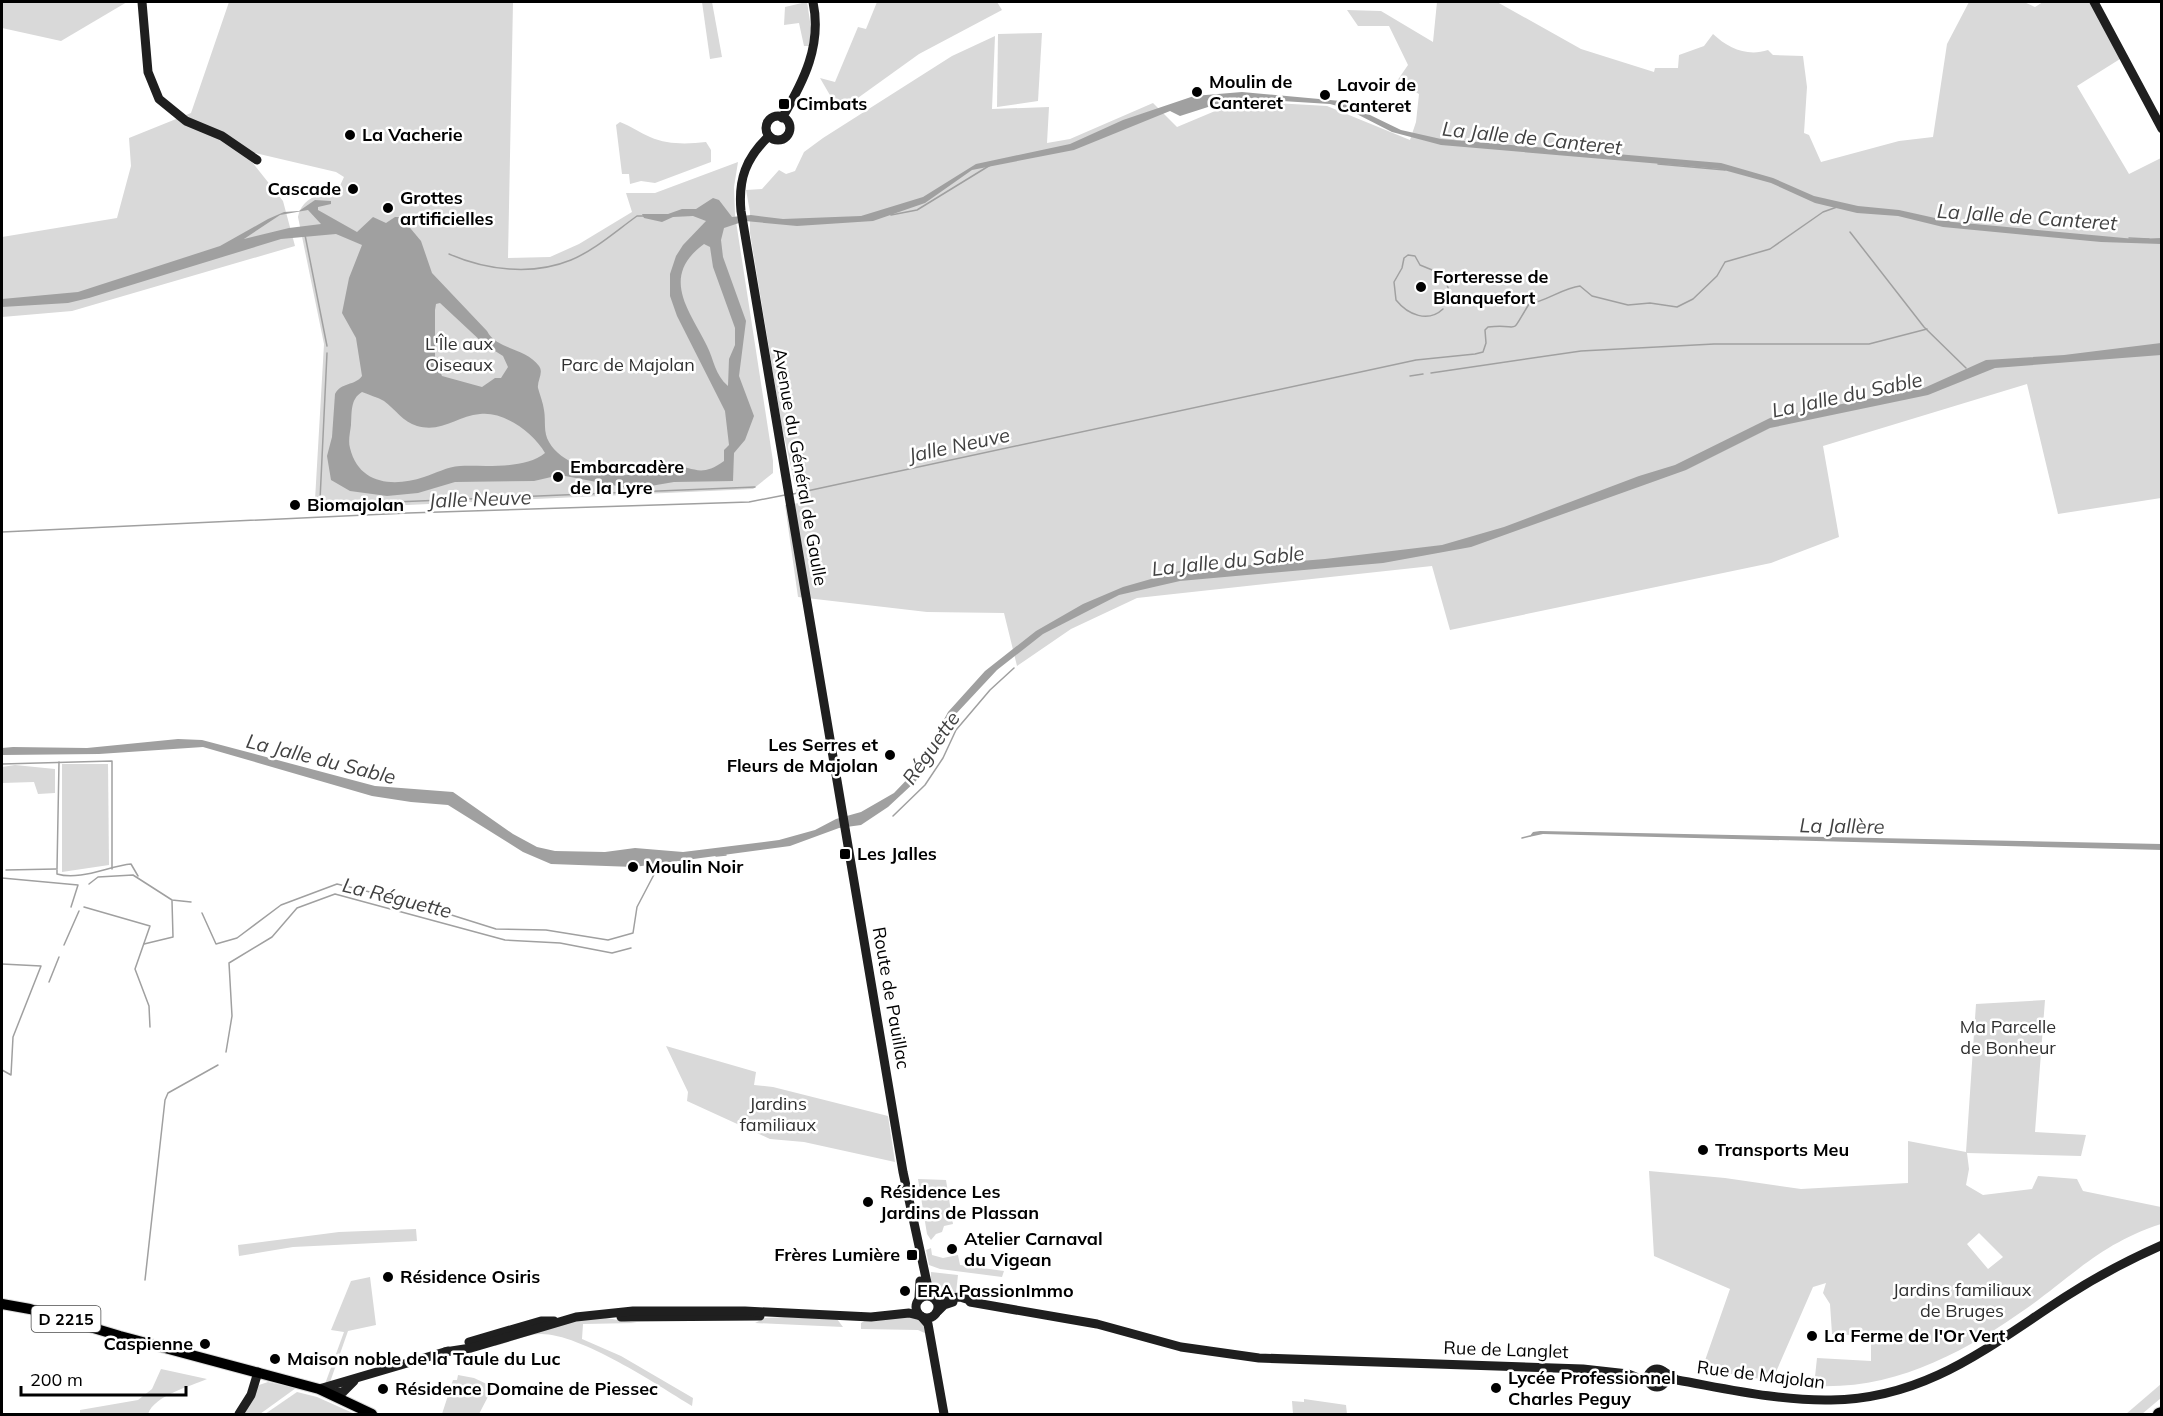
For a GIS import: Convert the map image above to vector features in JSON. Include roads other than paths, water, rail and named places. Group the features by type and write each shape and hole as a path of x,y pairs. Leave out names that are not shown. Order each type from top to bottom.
{"main road":[{"name":"D 2215","path":"7,1305 60,1317 120,1336 320,1389 346,1397 372,1414"}],"street":[{"path":"142,2 148,72 159,99 186,121 222,136 257,160"},
{"path":"782,117 813,54 816,27 813,2"},
{"path":"2094,2 2162,129"},
{"path":"775,117 782,117 789,126 787,136 776,140 766,129 768,122 775,117"},
{"name":"Avenue du Général de Gaulle","path":"770,136 747,162 741,179 741,211 842,812"},
{"name":"Route de Pauillac","path":"842,812 906,1189 926,1285 934,1297"},
{"name":"Route de Pauillac","path":"906,1189 906,1203 921,1288 918,1301"},
{"name":"Rue de Majolan","path":"1663,1371 1677,1380 1803,1399 1851,1399 1895,1391 1937,1377 1966,1363 2101,1275 2162,1245"},
{"path":"900,1313 926,1295 934,1297 938,1304 933,1326 946,1414"},
{"name":"Rue de Langlet","path":"934,1297 943,1300 960,1297 976,1302 1097,1324 1197,1349 1308,1359 1325,1356 1364,1357 1382,1362 1583,1369 1628,1374 1648,1382"},
{"path":"918,1301 916,1311 929,1332 946,1414"},
{"name":"Rue de Langlet","path":"936,1313 949,1303 976,1302"},
{"path":"320,1389 541,1321 563,1321 606,1315 632,1318 709,1318 789,1314 871,1317 900,1313 928,1318 936,1313"},
{"path":"1652,1370 1663,1371 1666,1376 1663,1384 1654,1387 1648,1382 1647,1377 1652,1370"},
{"name":"Rue de Langlet","path":"1628,1374 1652,1370"},
{"path":"239,1414 251,1395 258,1372"},
{"path":"346,1397 359,1378"},
{"name":"Rue de Majolan","path":"1663,1384 1677,1380"}],"water":[{"path":"1242,92 1341,101 1401,130 1441,139 1721,163 1773,178 1814,196 1858,206 1899,210 1953,222 2135,239 2162,238 2161,244 2101,242 1943,227 1898,216 1857,213 1815,203 1771,183 1720,169 1441,145 1392,132 1345,108 1330,104 1236,98 1180,116 1170,111 1074,150 972,170 925,203 873,221 797,226 745,221 724,228 721,240 723,257 746,321 739,376 754,416 745,440 734,453 733,481 674,482 633,489 560,475 534,481 455,482 418,493 387,496 350,491 331,480 327,456 332,437 335,394 362,376 356,338 342,313 349,278 362,245 336,234 281,239 68,303 2,307 2,299 78,292 220,246 268,219 284,212 299,211 315,200 331,201 331,204 318,207 318,210 357,232 373,217 386,223 395,217 401,217 421,241 432,273 492,337 504,346 527,356 539,366 541,371 538,388 544,410 546,434 549,442 563,457 595,472 617,475 667,466 708,470 724,461 724,450 729,445 725,411 677,316 670,296 670,274 676,256 683,245 706,221 693,216 673,217 662,222 644,218 642,214 668,214 682,209 696,209 713,198 719,200 732,217 751,215 783,219 861,216 923,197 976,164 1070,144 1123,120 1194,96","holes":["308,210 321,224 289,228 244,239 280,215","704,244 710,247 713,267 735,328 735,345 729,359 728,386 717,372 682,294 683,269 691,256","440,303 484,344 503,356 508,367 501,378 495,378 482,387 442,376 435,360 436,304","362,392 381,400 407,422 426,428 442,426 472,415 499,416 526,431 545,453 526,462 515,464 460,466 401,482 379,480 361,470 350,448 352,407"]},
{"path":"2161,343 2161,355 1995,368 1928,395 1770,428 1686,470 1471,547 1383,563 1180,581 1119,595 1043,634 997,670 954,716 916,781 888,807 861,825 839,828 790,846 634,867 551,864 523,852 448,805 372,796 203,747 99,754 2,755 2,748 13,747 87,748 178,739 202,740 375,786 453,792 513,834 537,847 555,851 605,852 635,848 683,852 779,840 815,830 836,819 861,812 894,793 918,768 948,712 985,671 1036,631 1083,604 1123,587 1179,571 1325,559 1442,545 1504,527 1639,476 1675,465 1770,418 1924,388 1986,360 2064,355"},
{"path":"1533,832 2161,844 2162,850 1543,834 1529,837"}],"waterway":[{"name":"La Jalle de Canteret","path":"891,215 917,210 992,164"},
{"name":"La Jalle de Canteret","path":"1658,164 1725,170"},
{"name":"Jalle Neuve","path":"793,494 1416,360 1483,352 1486,343 1485,330 1488,327 1514,327 1529,304 1574,287 1580,286 1592,296 1628,305 1650,303 1677,307 1693,299 1717,276 1725,262 1770,249 1823,212 1837,207"},
{"path":"449,254 463,260 494,267 541,268 580,256 637,216 644,216"},
{"path":"1850,232 1924,327 1966,368"},
{"path":"305,235 327,346"},
{"name":"La Jalle de Canteret","path":"2129,238 2149,239"},
{"path":"1443,309 1431,316 1418,315 1406,310 1396,300 1394,282 1402,268 1404,258 1408,255 1415,256 1420,265 1442,274 1450,292 1447,304"},
{"path":"1431,373 1581,351 1714,344 1869,344 1927,329"},
{"path":"327,353 320,500 322,505 755,487"},
{"path":"1410,376 1423,374"},
{"name":"Jalle Neuve","path":"2,532 408,513 749,502 785,495"},
{"name":"Réguette","path":"893,816 925,785 943,758 956,730 990,690 1014,668"},
{"path":"2,764 112,761 112,869"},
{"path":"57,869 59,762"},
{"name":"La Jallère","path":"1522,838 1530,836"},
{"name":"La Jallère","path":"1891,840 1901,841"},
{"name":"La Jalle du Sable","path":"716,856 726,855"},
{"path":"202,913 216,944 237,938 281,905 337,884 407,901 496,929 546,930 608,940 633,933 637,907 659,865 665,863"},
{"path":"57,870 57,874 75,876 131,864 138,876"},
{"path":"6,870 56,869"},
{"path":"89,884 98,877 133,875 172,900 191,902"},
{"path":"2,878 78,885 71,907"},
{"name":"La Réguette","path":"226,1052 232,1016 229,963 272,937 297,908 335,894 505,940 560,943 612,953 631,948"},
{"path":"144,944 173,937 172,901"},
{"path":"84,907 150,926 135,969 149,1006 150,1027"},
{"path":"64,945 79,911"},
{"path":"49,982 59,957"},
{"path":"2,964 41,966 13,1037 11,1075 2,1070"},
{"name":"La Réguette","path":"145,1280 165,1100 168,1093 218,1065"}],"place":[{"name":"Moulin de Canteret","path":"1197,92"},
{"name":"Lavoir de Canteret","path":"1325,95"},
{"name":"Cimbats","path":"784,104"},
{"name":"La Vacherie","path":"350,135"},
{"name":"Cascade","path":"353,189"},
{"name":"Grottes artificielles","path":"388,208"},
{"name":"Forteresse de Blanquefort","path":"1421,287"},
{"name":"Embarcadère de la Lyre","path":"558,477"},
{"name":"Biomajolan","path":"295,505"},
{"name":"Les Serres et Fleurs de Majolan","path":"890,755"},
{"name":"Les Jalles","path":"845,854"},
{"name":"Moulin Noir","path":"633,867"},
{"name":"Transports Meu","path":"1703,1150"},
{"name":"Résidence Les Jardins de Plassan","path":"868,1202"},
{"name":"Atelier Carnaval du Vigean","path":"952,1249"},
{"name":"Frères Lumière","path":"912,1255"},
{"name":"Résidence Osiris","path":"388,1277"},
{"name":"ERA PassionImmo","path":"905,1291"},
{"name":"La Ferme de l'Or Vert","path":"1812,1336"},
{"name":"Caspienne","path":"205,1344"},
{"name":"Maison noble de la Taule du Luc","path":"275,1359"},
{"name":"Lycée Professionnel Charles Peguy","path":"1496,1388"},
{"name":"Résidence Domaine de Piessec","path":"383,1389"}],"park label":[{"name":"L'Île aux Oiseaux","path":"459,354"},
{"name":"Parc de Majolan","path":"628,365"},
{"name":"Ma Parcelle de Bonheur","path":"2008,1037"},
{"name":"Jardins familiaux","path":"778,1114"},
{"name":"Jardins familiaux de Bruges","path":"1962,1300"}]}
